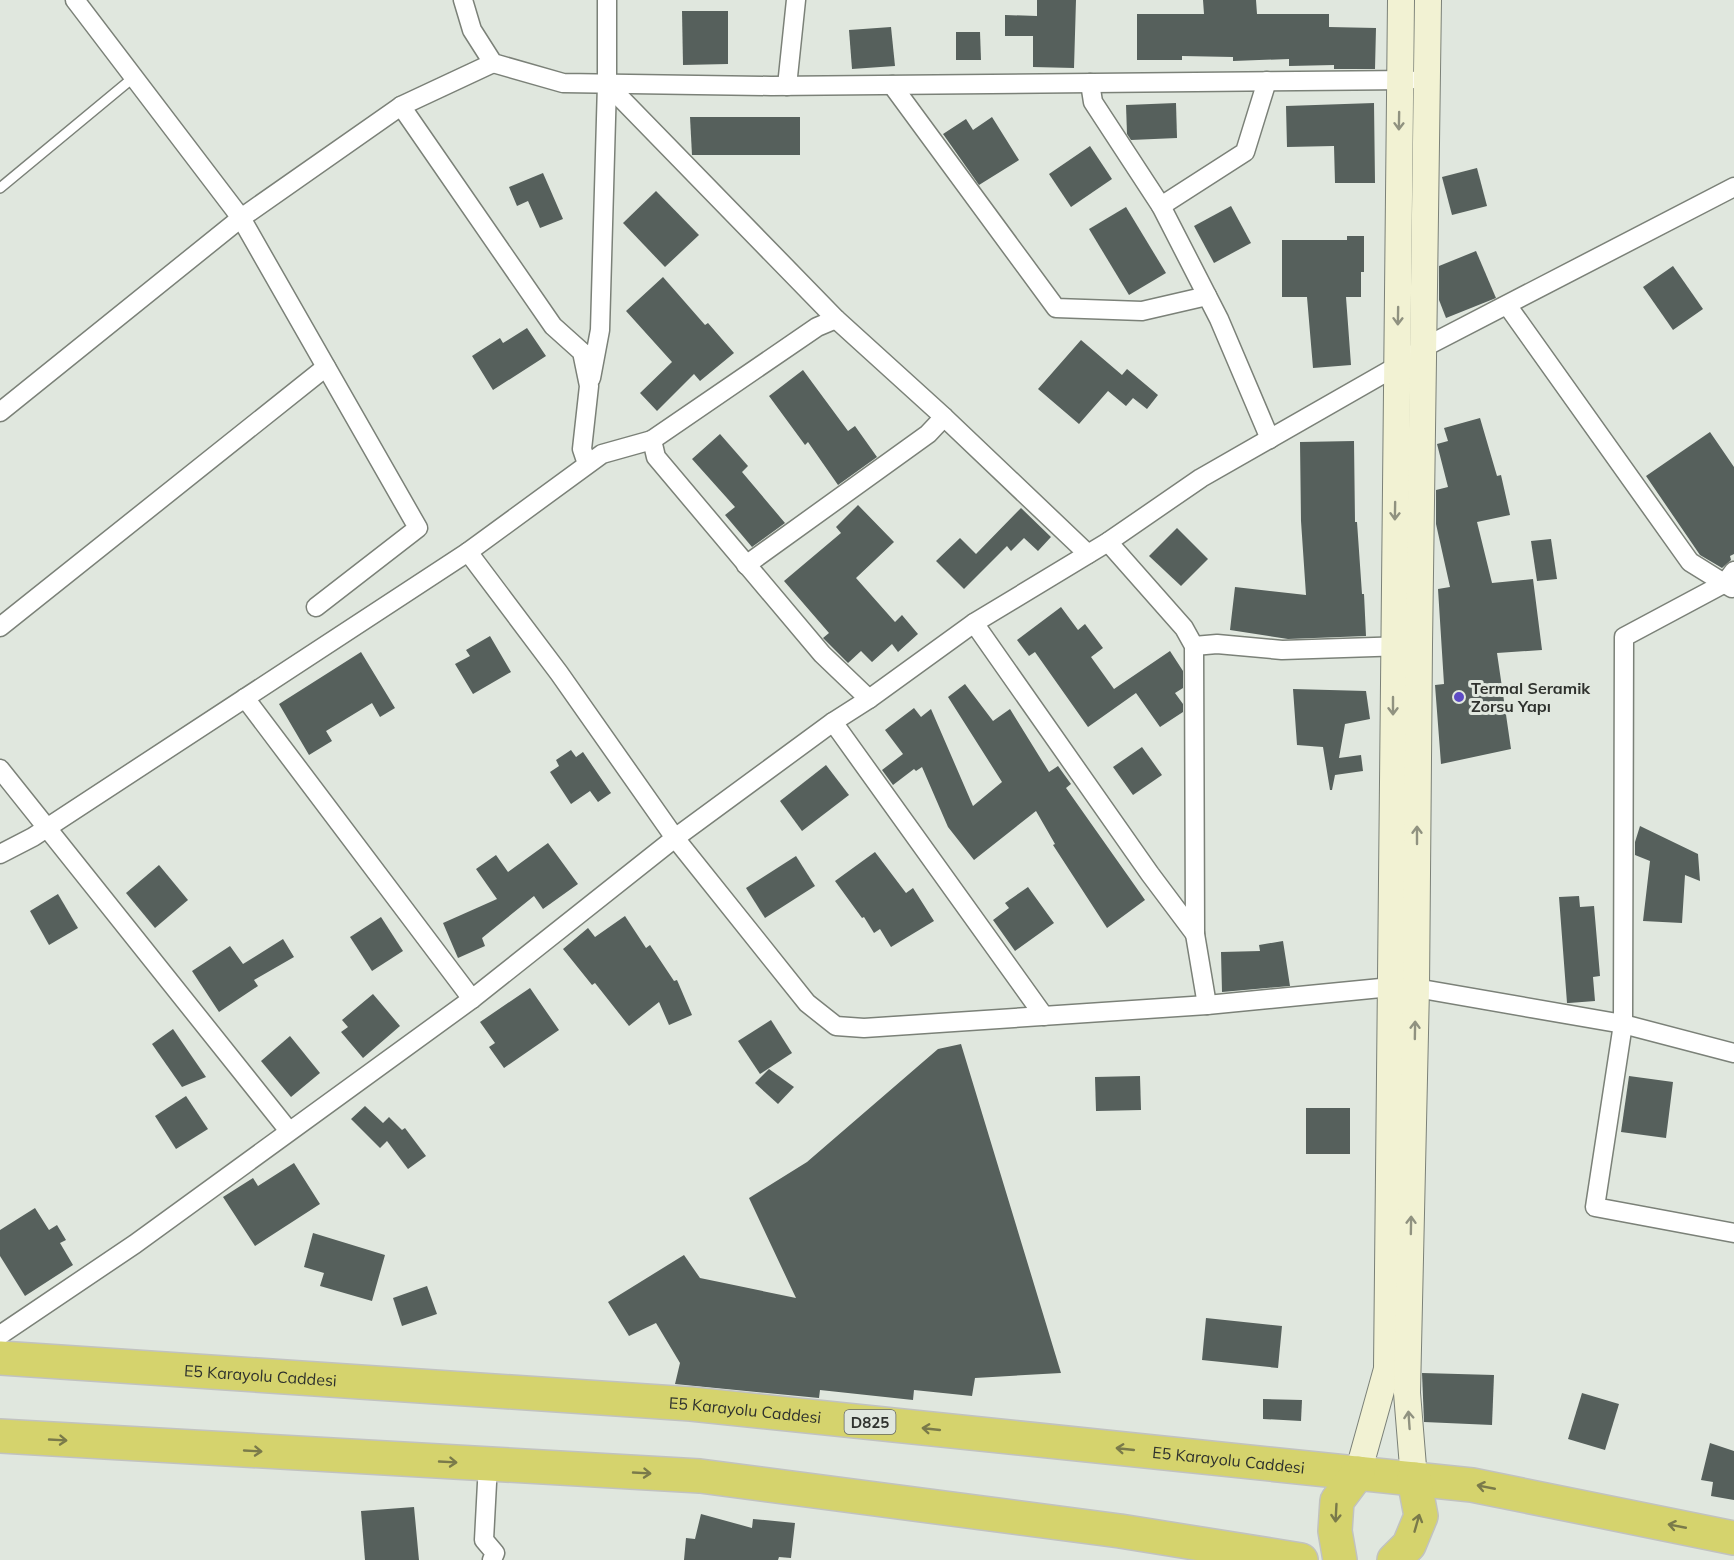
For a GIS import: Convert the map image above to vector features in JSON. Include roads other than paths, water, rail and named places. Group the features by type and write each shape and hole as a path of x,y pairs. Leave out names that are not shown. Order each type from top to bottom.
{"highway":[{"name":"E5 Karayolu Caddesi","path":"0,1359 691,1404 1472,1485 1734,1538"},
{"path":"0,1436 700,1476 1119,1531 1248,1556 1301,1560"},
{"path":"1340,1560 1335,1531 1337,1501 1358,1473"},
{"path":"1394,1560 1409,1545 1420,1516 1414,1479"}],"street":[{"path":"75,0 241,218 418,528 316,607"},
{"path":"464,0 472,30 493,63"},
{"path":"587,465 582,449 589,386 600,330 607,0"},
{"path":"787,86 796,0"},
{"path":"1401,0 1393,646 1404,987 1407,1393 1414,1479"},
{"path":"1358,1473 1387,1369 1419,645 1428,0"},
{"path":"0,412 241,218 402,106 493,63 563,83 607,84 787,86 1427,80"},
{"path":"1161,206 1245,152 1267,81"},
{"path":"1090,83 1093,102 1161,206 1207,296 1270,439"},
{"path":"607,84 836,319 944,417 1088,554"},
{"path":"892,85 1056,308 1142,311 1207,296"},
{"path":"402,106 554,326 582,352 589,386"},
{"path":"0,1335 135,1244 472,999 675,838 833,722 869,699 974,623 1108,542 1201,478 1397,366 1423,348 1734,186"},
{"path":"1507,305 1690,562 1731,581"},
{"path":"0,854 47,827 468,552 602,454 652,440 817,327 836,319"},
{"path":"0,627 326,367"},
{"path":"746,565 928,434 944,417"},
{"path":"652,440 656,457 746,565 822,654 869,699"},
{"path":"1108,542 1184,628 1194,646 1195,934 1207,1005"},
{"path":"468,552 559,674 675,838 807,1003 836,1026 864,1028 1207,1005 1404,987 1623,1024 1734,1053"},
{"path":"1731,581 1624,637 1623,1024 1595,1207 1734,1233"},
{"path":"974,623 1150,874 1195,934"},
{"path":"1194,646 1217,644 1282,650 1419,645"},
{"path":"245,698 472,999"},
{"path":"833,722 1044,1016"},
{"path":"0,769 289,1131"},
{"path":"488,1464 484,1540 495,1553 492,1560"}],"lane":[{"path":"0,188 134,77"}],"place":[{"name":"Termal Seramik Zorsu Yapı","path":"1459,697"}]}
